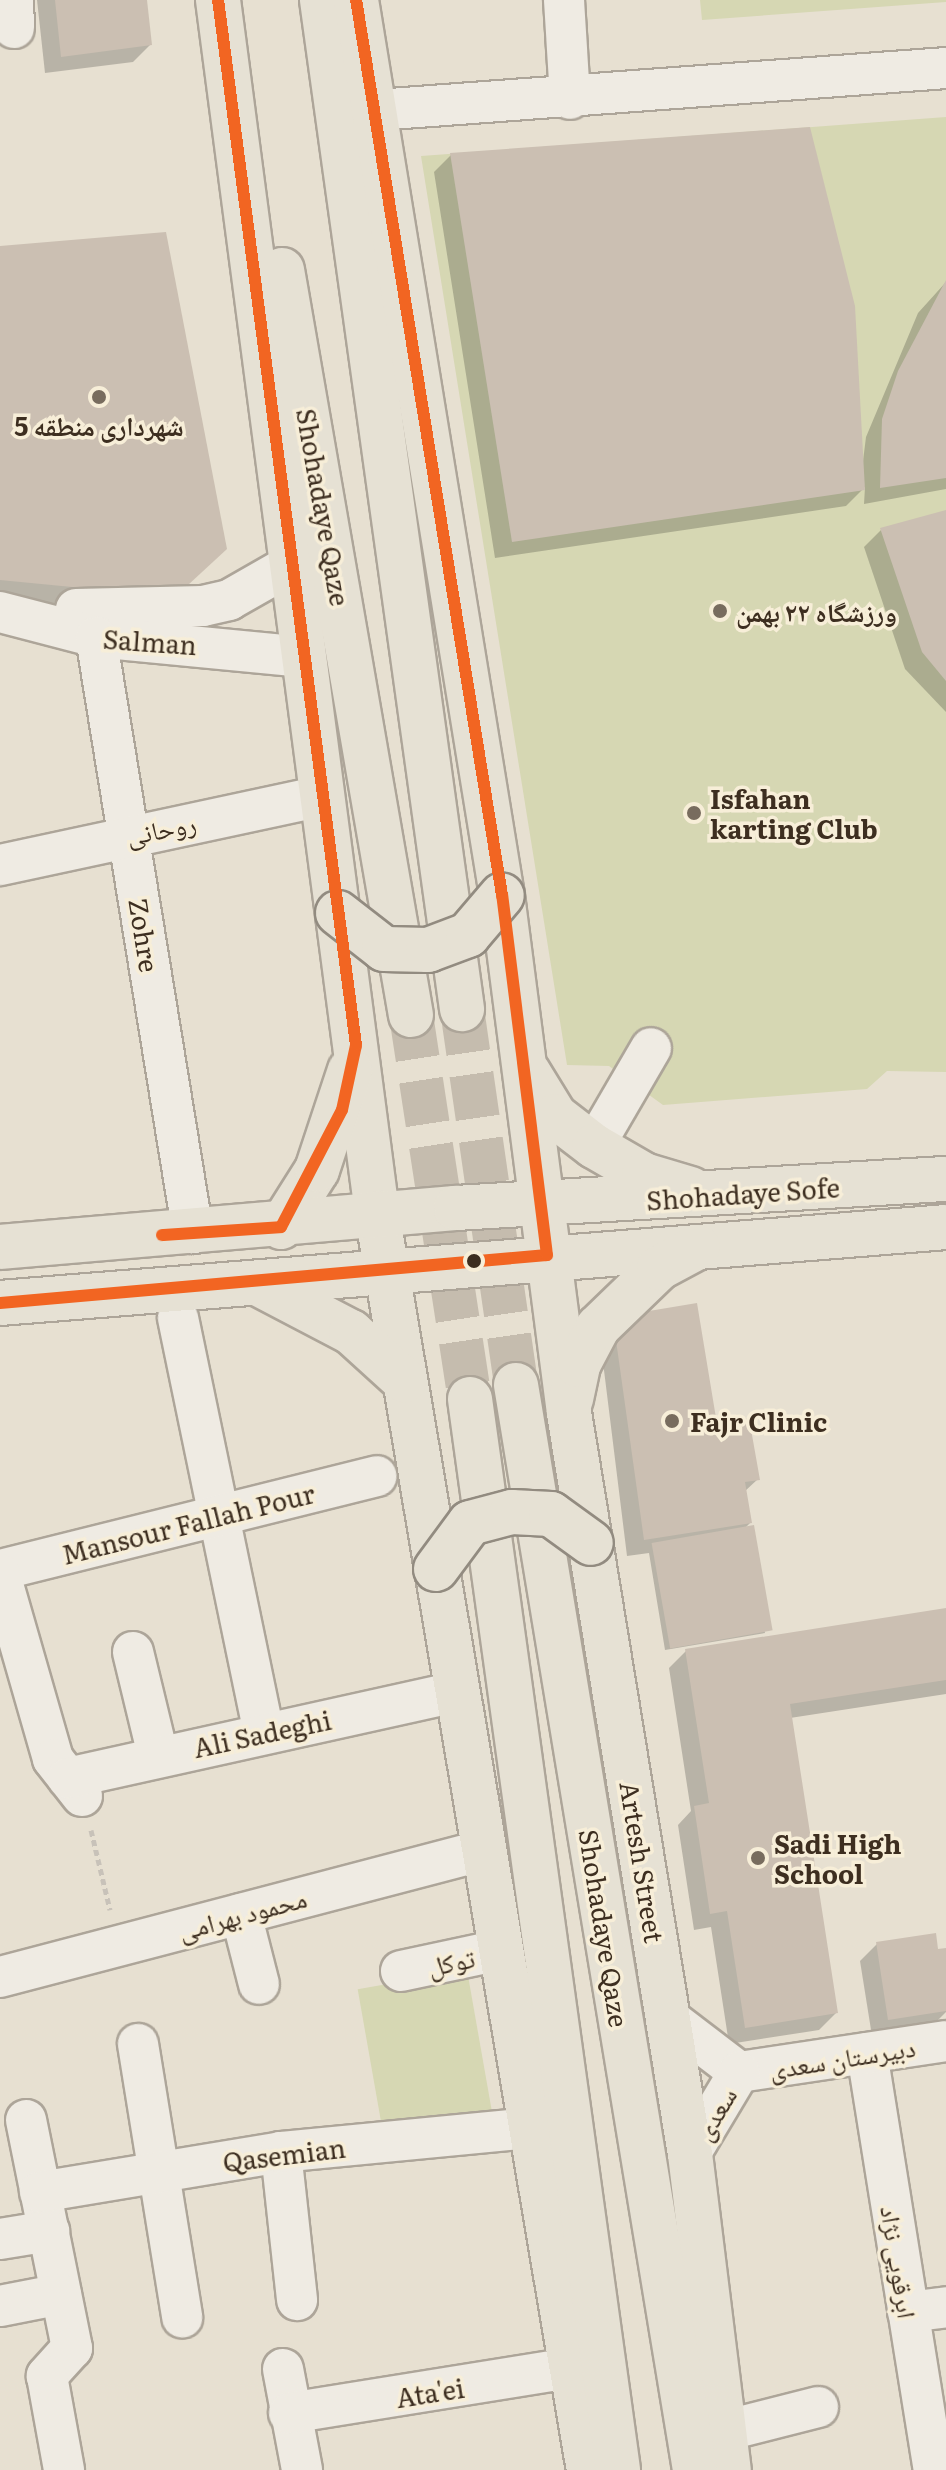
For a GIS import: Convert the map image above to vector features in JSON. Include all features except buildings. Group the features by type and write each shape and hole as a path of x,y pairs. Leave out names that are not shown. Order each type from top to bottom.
{"main road":[{"path":"218,0 385,1270 589,2470"},
{"name":"Shohadaye Qaze","path":"234,0 411,1015"},
{"path":"322,0 462,1009"},
{"name":"Artesh Street","path":"356,0 377,110 502,895 526,1070 539,1203 569,1413 690,2154 726,2451"},
{"path":"338,913 384,949 428,950 468,935 502,895"},
{"path":"281,1227 342,1110 356,1045"},
{"path":"526,1070 555,1116 594,1146 644,1175 712,1196"},
{"name":"Shohadaye Sofe","path":"0,1247 281,1227 456,1208 712,1196 946,1179"},
{"path":"330,1221 351,1234 355,1247 344,1270 332,1276"},
{"name":"Shohadaye Sofe","path":"0,1303 175,1304 257,1283 385,1270 547,1255 946,1227"},
{"path":"569,1413 578,1365 598,1327 659,1268 705,1244"},
{"path":"257,1283 351,1332 404,1380"},
{"name":"Shohadaye Qaze","path":"516,1385 695,2470"},
{"path":"470,1399 618,2470"},
{"path":"436,1569 470,1523 512,1512 551,1514 591,1543"}],"street":[{"path":"564,0 570,99"},
{"path":"377,110 570,99 946,68"},
{"path":"229,600 292,564"},
{"path":"4,612 123,612 229,600 254,601 265,611 260,637 239,646"},
{"name":"Salman","path":"4,612 96,637 239,646 304,657"},
{"name":"Zohre","path":"96,637 193,1233"},
{"name":"روحانی","path":"0,865 129,834 323,796"},
{"path":"594,1146 651,1048"},
{"path":"175,1304 264,1733"},
{"name":"Mansour Fallah Pour","path":"0,1572 376,1476"},
{"path":"0,1572 53,1759 75,1787"},
{"path":"133,1652 158,1755"},
{"name":"Ali Sadeghi","path":"75,1787 158,1755 457,1692"},
{"name":"محمود بهرامی","path":"0,1977 484,1850"},
{"path":"241,1914 259,1984"},
{"name":"توکل","path":"401,1971 500,1950"},
{"path":"667,2017 739,2072"},
{"name":"دبیرستان سعدی","path":"739,2072 946,2041"},
{"path":"138,2044 163,2169 182,2317"},
{"name":"ابرقویی نژاد","path":"867,2053 927,2310 934,2470"},
{"name":"سعدی","path":"690,2154 739,2072"},
{"path":"26,2120 72,2348 47,2376 64,2470"},
{"name":"Qasemian","path":"40,2192 163,2169 281,2152 530,2128"},
{"path":"281,2152 297,2300"},
{"path":"0,2239 49,2231"},
{"path":"0,2306 61,2294"},
{"name":"Ata'ei","path":"289,2413 570,2368"},
{"path":"283,2369 302,2470"},
{"path":"726,2451 818,2407"}],"path":[{"path":"75,1787 119,1946"}],"green space":[{"path":"700,0 946,0 946,2 702,20"},
{"name":"ورزشگاه ۲۲ بهمن","path":"946,117 946,1072 887,1071 867,1089 663,1105 609,1066 567,1065 421,156"},
{"path":"467,1970 494,2122 384,2141 358,1989"}],"tunnel":[{"path":"462,1009 516,1385"},
{"path":"411,1015 470,1399"}],"transit line":[{"path":"162,1235 281,1227 342,1110 356,1045 218,0"},
{"path":"0,1303 547,1255 502,895 356,0"}],"place":[{"name":"شهرداری منطقه 5","path":"99,397"},
{"name":"ورزشگاه ۲۲ بهمن","path":"720,611"},
{"name":"Isfahan karting Club","path":"694,813"},
{"name":"Fajr Clinic","path":"672,1421"},
{"name":"Sadi High School","path":"758,1858"}]}
